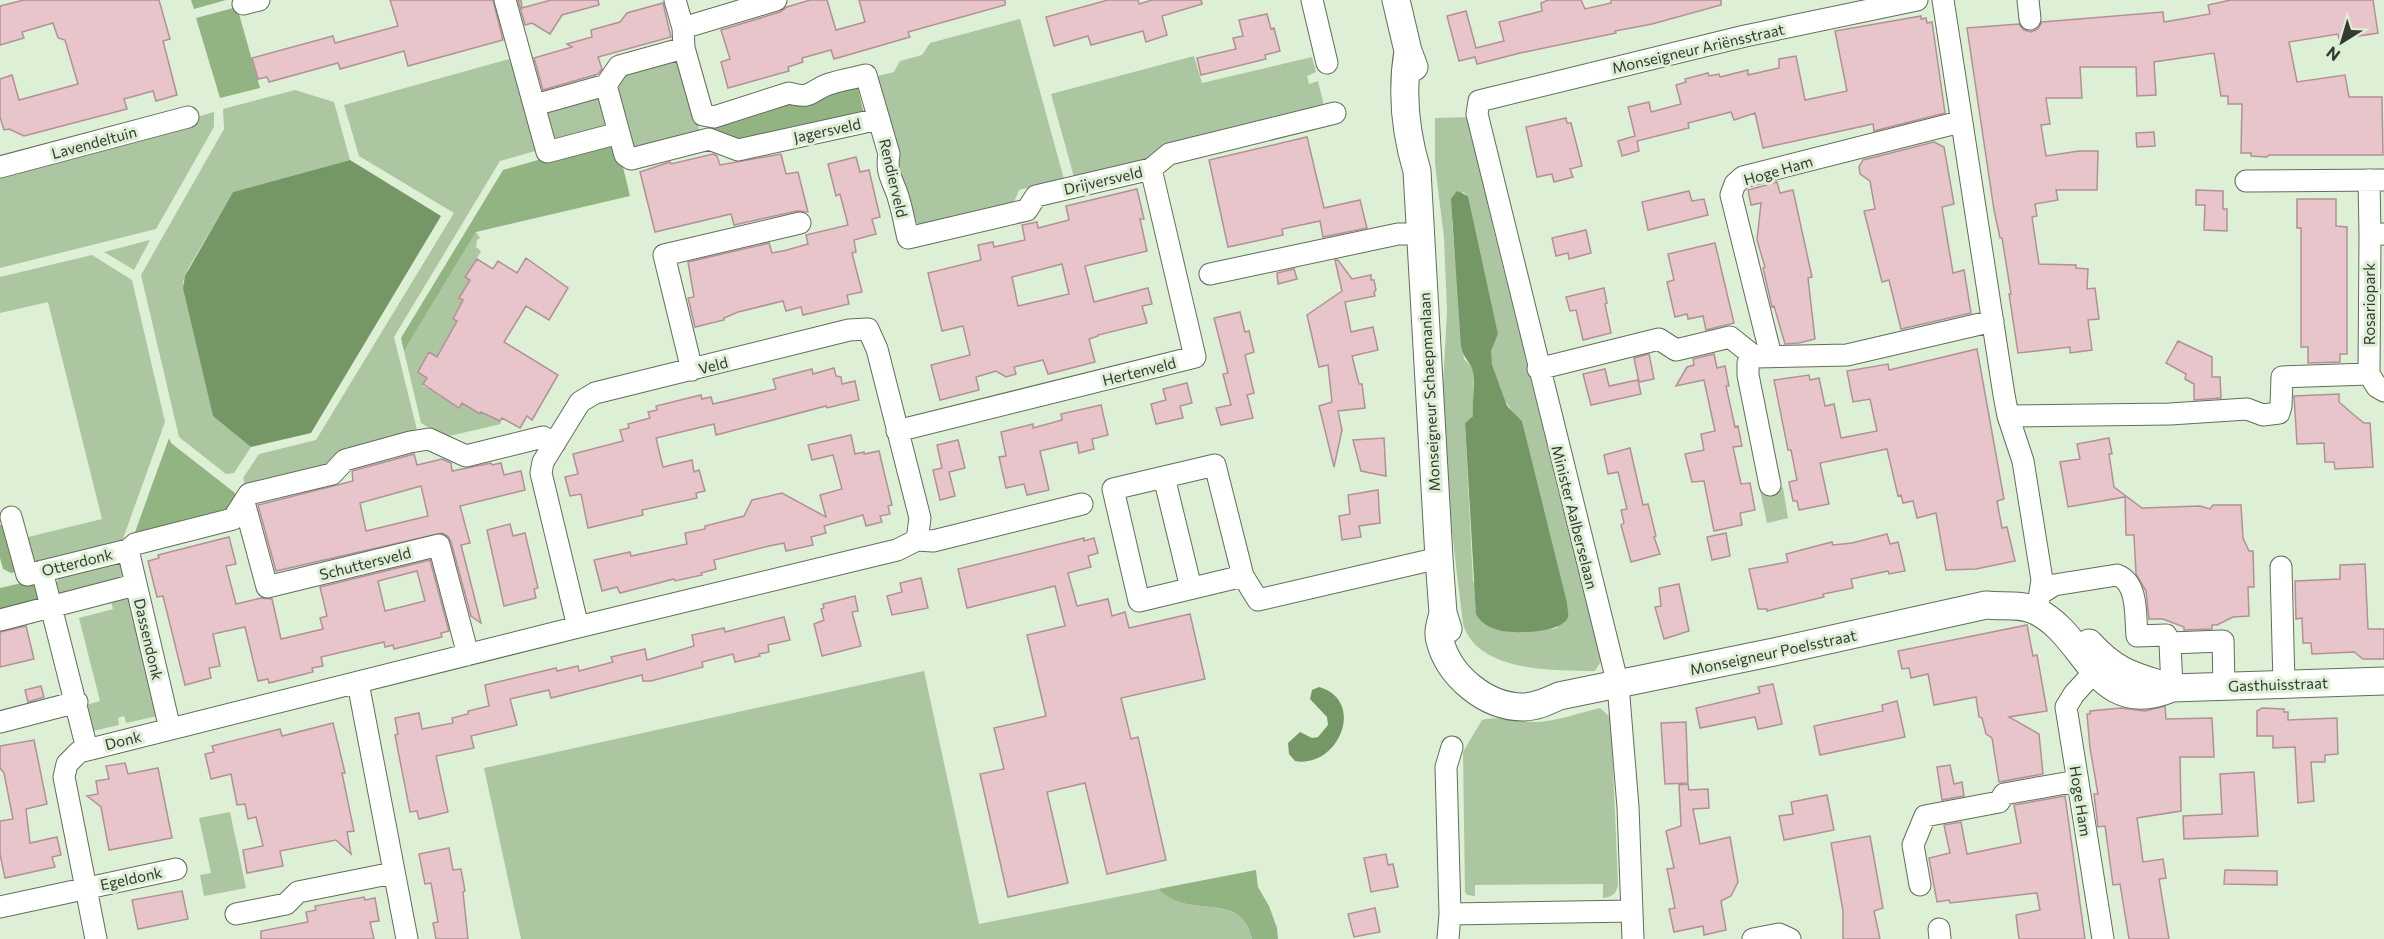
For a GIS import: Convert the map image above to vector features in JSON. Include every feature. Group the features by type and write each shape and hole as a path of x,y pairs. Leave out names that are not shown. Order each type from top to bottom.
{"main road":[{"name":"Monseigneur Schaepmanlaan","path":"1396,0 1408,51 1419,80 1422,106 1423,139 1417,171 1443,613 1453,641 1472,672 1487,690"},
{"name":"Monseigneur Poelsstraat","path":"1487,690 1559,696 1986,605 2020,606 2038,602"},
{"path":"2038,602 2063,634 2100,666"},
{"name":"Gasthuisstraat","path":"2100,666 2115,689 2130,695 2162,693 2172,688 2384,681"}],"street":[{"path":"505,0 547,152 620,133"},
{"name":"Jagersveld","path":"606,85 625,155 631,159 709,139 738,150 879,119 866,75 826,85 817,92 801,97 789,93 714,117 703,115 675,0"},
{"path":"534,105 606,85 619,66 776,0"},
{"path":"1312,0 1327,63"},
{"name":"Monseigneur Ariënsstraat","path":"1479,101 1745,36 1917,0"},
{"path":"1942,0 2008,416 2023,461 2042,580 2038,602"},
{"name":"Minister Aalberselaan","path":"1479,101 1477,114 1538,369 1618,685 1628,807 1633,939"},
{"name":"Drijversveld","path":"908,238 1027,210 1036,196 1151,169 1169,154 1335,113"},
{"name":"Lavendeltuin","path":"0,167 188,117"},
{"name":"Rendierveld","path":"879,119 889,154 887,164 893,189 898,196 908,238"},
{"name":"Hoge Ham","path":"1770,485 1748,375 1748,363 1763,357 1731,195 1735,183 1743,177 1960,122"},
{"name":"Hertenveld","path":"897,431 1195,357 1151,169"},
{"name":"Rosariopark","path":"2246,181 2376,180 2377,235 2369,374"},
{"path":"692,370 664,255 800,223"},
{"path":"1210,274 1398,234 1420,234"},
{"path":"1538,369 1659,339 1676,350 1730,337 1763,357 1847,355 1992,321"},
{"name":"Veld","path":"578,627 541,473 543,462 586,396 849,330 868,329 878,349 920,518 917,540"},
{"path":"2008,416 2170,414 2247,409 2263,415 2272,415 2279,413 2281,406 2282,377 2369,374 2377,387 2384,391"},
{"path":"128,550 135,544 233,519 249,494 332,474 345,460 410,442 429,439 466,456 543,436 555,442"},
{"path":"1243,576 1139,601 1113,489 1215,465 1243,576 1258,600 1438,558"},
{"path":"1164,477 1191,588"},
{"name":"Schuttersveld","path":"244,502 267,587 438,545 468,655"},
{"path":"468,655 897,550 917,540 933,541 1082,504"},
{"path":"10,517 51,606 87,749"},
{"name":"Otterdonk","path":"35,573 128,550"},
{"name":"Dassendonk","path":"128,550 170,729"},
{"path":"2281,567 2284,684"},
{"path":"2038,602 2054,585 2118,575 2124,578 2132,589 2137,636 2166,635 2170,643 2172,688"},
{"path":"0,620 127,587"},
{"path":"2170,643 2223,641 2223,686"},
{"name":"Donk","path":"96,939 64,777 67,764 79,752 468,655"},
{"name":"Hoge Ham","path":"2100,666 2074,694 2066,707 2103,939"},
{"path":"358,683 407,939"},
{"path":"0,722 76,702"},
{"path":"1448,939 1450,914 1446,766 1452,747"},
{"path":"1920,885 1913,845 1925,816 1999,802 2004,794 2077,781"},
{"name":"Egeldonk","path":"0,907 176,869"},
{"path":"236,914 286,904 298,892 393,873"},
{"path":"1450,914 1632,911"},
{"path":"1753,939 1779,934 1791,939"}],"shaded area":[{"path":"191,0 226,0 194,9"},
{"path":"237,7 260,88 220,98 196,18"},
{"path":"1020,19 1064,179 1019,190 1014,202 920,225 912,221 874,77 894,72 900,61 922,55 930,43"},
{"path":"679,56 701,136 629,154 613,89 622,72"},
{"path":"1194,56 1202,83 1312,57 1316,72 1307,76 1309,84 1318,81 1325,110 1074,177 1051,94"},
{"path":"516,57 542,149 500,161 394,337 418,434 330,469 246,489 243,478 259,454 316,440 454,213 359,156 344,105"},
{"path":"857,85 864,114 738,145 721,132 715,133 712,125"},
{"path":"295,90 334,102 350,160 233,192 188,269 183,282 213,415 251,447 234,473 226,474 179,437 141,275 224,129 223,109"},
{"path":"604,92 614,129 551,147 540,109"},
{"path":"214,112 214,127 156,229 0,268 0,175"},
{"path":"1468,117 1494,231 1601,661 1595,671 1539,669 1501,660 1484,652 1471,640 1463,624 1448,499 1443,386 1447,311 1444,238 1435,164 1435,118","holes":["1463,192 1468,196 1498,335 1491,350 1493,372 1504,399 1522,421 1556,563 1557,628 1553,629 1501,631 1473,581 1465,423 1473,416 1473,368 1464,359 1452,221"]},
{"path":"616,138 630,196 476,232 404,351 401,338 503,170"},
{"path":"350,160 441,216 311,433 251,447 213,416 183,288 185,276 233,192"},
{"path":"1457,191 1468,196 1498,334 1491,351 1492,365 1507,406 1522,421 1567,603 1568,617 1564,623 1547,630 1514,632 1498,630 1485,624 1476,614 1465,423 1473,416 1474,377 1461,346 1451,199"},
{"path":"476,232 480,238 477,240 476,247 481,251 468,275 465,276 471,281 459,298 465,302 453,318 459,322 447,339 453,343 441,359 429,352 418,372 427,378 423,386 441,395 458,408 463,402 479,414 483,408 501,424 445,437 421,423 404,351"},
{"path":"150,240 134,270 104,252"},
{"path":"92,255 132,280 165,422 120,547 31,568 24,538 102,519 48,302 0,313 0,277"},
{"path":"169,438 171,443 235,493 238,504 232,514 134,535"},
{"path":"1780,486 1783,488 1788,518 1767,523 1760,490"},
{"path":"7,523 19,571 11,573 3,569 0,558 0,525"},
{"path":"126,556 131,581 57,600 53,586 65,572"},
{"path":"26,582 42,588 47,602 0,614 0,588"},
{"path":"134,592 162,715 126,723 124,716 118,718 119,725 93,731 86,705 100,701 79,618 113,609 110,598"},
{"path":"924,671 979,924 1158,889 1182,903 1214,907 1234,913 1242,918 1252,939 521,939 484,768"},
{"path":"1319,687 1334,695 1342,706 1344,719 1341,732 1334,745 1324,755 1310,761 1295,761 1289,754 1288,743 1300,732 1312,738 1318,737 1328,725 1327,717 1310,699 1312,690"},
{"path":"1600,708 1611,718 1617,890 1612,896 1603,898 1603,884 1475,885 1475,896 1467,895 1465,892 1463,752 1482,720 1496,718 1539,722"},
{"path":"230,812 246,888 204,896 200,875 211,873 199,818"},
{"path":"1256,870 1258,887 1269,906 1277,928 1278,939 1252,939 1242,918 1234,913 1215,907 1182,903 1158,889"}],"building":[{"path":"24,0 159,0 170,39 163,41 177,95 156,101 153,91 124,99 127,109 24,136 9,129 4,130 0,117 0,79 12,75 19,100 78,84 65,40 58,38 53,23 22,32 24,38 0,45 0,6"},
{"path":"390,0 493,0 503,40 408,66 404,51 340,69 338,63 269,82 267,77 258,79 252,58 333,36 335,43 398,26"},
{"path":"518,0 521,0 522,8 551,0 598,0 599,5 562,15 550,34 532,23 525,25"},
{"path":"810,0 827,0 836,30 865,22 859,0 1005,0 1005,5 908,32 910,37 834,59 831,50 802,58 803,62 788,67 789,71 728,88 721,62 730,59 721,30"},
{"path":"1108,0 1138,0 1139,4 1152,0 1201,0 1202,4 1162,16 1167,35 1146,42 1143,31 1091,45 1088,36 1054,46 1046,17"},
{"path":"1548,0 1581,0 1585,9 1611,3 1611,0 1721,0 1721,5 1652,24 1615,31 1616,33 1477,64 1475,57 1459,61 1447,16 1466,11 1476,48 1504,41 1499,22 1542,11 1541,3"},
{"path":"2231,0 2373,0 2378,33 2339,39 2338,34 2289,42 2297,82 2345,75 2349,97 2382,97 2383,155 2269,155 2267,157 2241,153 2242,104 2228,104 2228,96 2221,96 2214,53 2154,62 2156,95 2137,96 2136,67 2080,67 2082,98 2046,98 2050,124 2041,125 2046,156 2079,151 2098,151 2097,190 2056,190 2058,200 2035,204 2037,216 2032,217 2039,264 2076,265 2076,268 2088,269 2087,289 2095,288 2099,319 2088,320 2092,350 2070,353 2070,347 2018,353 2009,294 2011,294 2002,238 2000,238 1994,210 1967,28 2019,24 2024,30 2031,32 2038,29 2042,22 2163,12 2164,22 2210,14 2208,5"},
{"path":"663,3 671,37 598,57 602,69 598,74 543,90 534,58 572,47 567,44 592,37 591,30 620,22 627,13"},
{"path":"1267,14 1271,29 1274,28 1280,51 1265,55 1266,59 1201,75 1197,58 1236,49 1233,38 1243,36 1239,20"},
{"path":"1921,16 1921,19 1926,18 1927,23 1932,22 1945,113 1874,131 1873,124 1763,148 1755,113 1734,120 1731,112 1688,123 1689,128 1637,141 1639,151 1622,156 1618,141 1635,136 1628,107 1649,102 1651,112 1681,104 1676,85 1686,82 1685,79 1708,73 1709,76 1719,74 1720,77 1748,70 1748,75 1779,68 1779,59 1796,56 1805,100 1847,91 1835,31"},
{"path":"1566,118 1567,123 1571,123 1582,166 1570,169 1573,177 1554,182 1552,174 1537,177 1526,127"},
{"path":"2154,132 2155,146 2137,147 2136,133"},
{"path":"1307,137 1324,208 1360,200 1367,228 1323,237 1320,221 1282,229 1283,235 1228,247 1209,160"},
{"path":"1934,142 1944,147 1954,204 1942,207 1953,273 1964,270 1971,313 1901,329 1889,280 1882,282 1864,211 1875,209 1870,181 1860,174 1859,167 1863,160"},
{"path":"713,154 717,156 720,165 781,154 786,174 798,172 808,212 797,211 734,225 731,214 655,232 640,172 670,162 671,164"},
{"path":"856,157 860,172 869,170 880,217 872,219 876,234 854,240 856,252 852,253 862,292 847,295 849,304 803,315 801,307 786,311 783,301 738,312 724,320 695,327 688,298 694,297 688,262 769,243 772,253 787,250 808,244 806,235 848,225 840,194 836,196 828,164"},
{"path":"1777,182 1780,193 1793,190 1812,277 1808,278 1815,339 1799,343 1785,344 1774,306 1772,307 1763,268 1765,267 1757,240 1761,203 1751,205 1748,190"},
{"path":"1137,189 1144,219 1140,219 1147,251 1085,266 1094,302 1148,288 1152,304 1142,306 1147,323 1089,339 1095,362 1048,374 1043,360 1014,367 1016,374 1006,377 996,371 976,377 979,390 940,400 931,365 970,355 963,326 942,331 928,273 981,260 978,245 993,242 994,247 1025,240 1022,225 1037,222 1038,228 1069,220 1066,206","holes":["1062,264 1069,294 1018,306 1012,277"]},
{"path":"2196,190 2223,191 2223,209 2227,209 2227,231 2204,230 2205,205 2196,205"},
{"path":"1689,191 1692,201 1704,199 1708,215 1648,230 1642,202"},
{"path":"2297,199 2336,199 2336,226 2347,227 2347,354 2340,354 2340,362 2308,363 2308,347 2301,347 2301,228 2297,228"},
{"path":"1586,230 1591,253 1569,259 1568,253 1556,256 1552,238"},
{"path":"1715,243 1734,323 1706,330 1703,316 1688,319 1687,314 1675,317 1667,282 1674,280 1668,254"},
{"path":"526,258 568,288 549,320 526,306 504,342 558,375 532,420 527,416 520,428 502,418 500,421 481,412 480,414 462,403 459,408 423,384 427,378 418,372 429,352 437,357 457,321 453,319 463,300 459,298 470,280 465,277 477,259 493,269 498,261 517,273"},
{"path":"1335,260 1338,260 1352,279 1371,275 1371,280 1374,280 1375,296 1345,302 1351,332 1373,327 1378,350 1352,356 1359,384 1362,384 1365,408 1338,411 1342,430 1334,467 1319,406 1332,402 1328,365 1319,367 1307,315 1342,291"},
{"path":"1294,269 1297,279 1278,284 1277,273"},
{"path":"1604,288 1611,333 1583,340 1576,310 1570,311 1566,297"},
{"path":"1240,312 1245,332 1249,331 1254,352 1245,355 1254,393 1247,395 1253,418 1221,425 1216,408 1231,405 1223,374 1228,373 1214,318"},
{"path":"2178,341 2212,357 2212,377 2220,377 2221,398 2194,400 2194,384 2185,379 2186,374 2166,363"},
{"path":"1977,349 2004,499 1997,501 2002,528 2007,527 2015,561 1976,569 1946,570 1936,513 1917,518 1913,501 1903,503 1901,495 1898,496 1887,449 1820,463 1829,504 1799,510 1797,501 1793,501 1789,482 1797,480 1791,450 1788,450 1774,380 1809,375 1810,380 1819,378 1825,406 1834,404 1841,438 1877,431 1870,399 1853,402 1847,371 1888,364 1889,370"},
{"path":"1649,354 1654,379 1639,382 1634,358"},
{"path":"1714,354 1717,368 1725,366 1729,386 1726,386 1735,427 1738,426 1742,446 1733,447 1741,484 1750,483 1755,510 1740,513 1742,525 1714,531 1704,481 1692,482 1685,454 1704,450 1701,434 1715,431 1704,380 1676,386 1687,367 1694,365 1693,359"},
{"path":"834,368 836,376 841,377 842,384 855,381 859,400 827,408 826,406 716,435 714,424 656,438 663,467 692,460 694,472 699,470 705,491 696,493 697,498 642,510 643,515 588,528 581,494 570,496 565,477 578,474 573,454 623,441 620,430 629,428 628,424 650,418 648,412 657,410 656,406 701,395 702,399 711,397 713,404 776,389 773,379 812,369 813,374"},
{"path":"1605,369 1609,386 1638,380 1641,394 1591,405 1583,374"},
{"path":"1187,383 1192,403 1180,406 1183,418 1156,424 1151,404 1166,400 1163,389"},
{"path":"2339,394 2339,402 2364,423 2370,423 2373,467 2335,469 2334,462 2325,462 2324,443 2297,444 2294,396"},
{"path":"1101,405 1108,435 1092,439 1094,449 1079,453 1077,442 1040,451 1049,490 1027,495 1024,484 1006,488 999,457 1006,456 1001,432 1033,424 1033,428 1062,420 1061,414"},
{"path":"851,435 855,454 879,451 892,505 888,506 890,514 880,516 882,522 866,526 863,515 824,526 826,533 811,537 813,545 786,551 784,543 769,546 714,560 716,569 701,573 702,575 675,581 674,579 620,593 617,587 602,591 594,560 630,552 631,556 687,544 685,533 744,516 752,500 782,493 826,517 820,495 842,489 833,455 812,460 808,445"},
{"path":"1384,438 1386,476 1361,471 1353,440"},
{"path":"2109,438 2114,487 2142,508 2200,506 2210,509 2213,505 2241,505 2243,538 2249,551 2253,551 2254,587 2248,587 2249,616 2233,617 2212,625 2212,629 2184,630 2184,627 2163,619 2149,619 2146,591 2136,574 2134,535 2126,535 2125,497 2068,507 2060,462 2080,459 2077,444"},
{"path":"958,440 965,468 949,472 955,496 940,500 933,470 942,468 937,445"},
{"path":"1630,448 1643,505 1648,504 1656,536 1654,537 1660,554 1631,562 1621,525 1624,523 1621,510 1627,509 1618,472 1608,474 1604,455"},
{"path":"414,454 417,465 442,459 451,463 452,471 501,463 504,475 521,471 525,490 460,506 470,543 461,545 481,623 471,616 451,542 448,536 442,533 276,571 258,505 353,481 352,471","holes":["421,486 428,516 366,531 360,503"]},
{"path":"1378,490 1380,523 1359,526 1361,537 1342,540 1339,516 1350,514 1348,495"},
{"path":"510,524 513,536 525,533 538,588 534,589 536,598 504,606 487,530"},
{"path":"1726,533 1730,556 1712,560 1707,537"},
{"path":"1887,534 1890,544 1898,542 1905,571 1889,574 1888,571 1851,579 1853,588 1823,594 1824,597 1767,611 1767,609 1758,609 1749,569 1788,562 1786,554 1832,542 1833,545 1852,543"},
{"path":"229,537 236,564 226,566 236,604 261,598 272,599 281,639 323,629 320,618 327,616 320,587 430,560 449,631 441,633 442,637 394,649 393,645 385,647 384,642 321,657 323,666 312,668 313,672 269,683 268,679 258,681 245,627 213,634 220,666 209,668 211,678 185,685 163,596 157,597 148,561 159,558 158,555","holes":["417,571 425,601 385,611 378,581"]},
{"path":"1084,538 1084,541 1094,538 1098,553 1088,556 1091,567 1068,573 1077,606 1108,599 1112,616 1125,612 1129,628 1190,614 1205,679 1121,698 1131,739 1138,737 1166,860 1107,874 1085,783 1047,792 1068,883 1008,897 980,774 1004,769 994,728 1046,716 1027,635 1065,626 1055,586 967,608 958,569"},
{"path":"2365,564 2368,629 2384,629 2384,659 2363,659 2354,652 2312,654 2311,643 2303,643 2302,618 2296,619 2295,581 2340,579 2340,565"},
{"path":"921,578 928,608 892,615 887,596 902,592 900,583"},
{"path":"1679,584 1689,631 1664,639 1655,607 1661,606 1659,588"},
{"path":"855,596 858,611 852,612 861,646 822,656 814,624 824,620 821,609 824,608 823,604"},
{"path":"784,617 790,640 768,645 769,652 759,654 760,656 735,662 733,654 702,662 703,667 651,681 643,681 642,675 551,698 549,690 510,699 517,725 471,736 474,748 436,756 448,812 419,819 417,811 410,812 395,735 398,734 395,718 419,713 422,729 453,723 452,718 489,706 485,685 556,668 557,671 578,666 579,671 613,662 611,657 645,649 647,660 694,646 692,635 724,628 725,632"},
{"path":"2027,625 2033,656 2037,655 2047,711 2009,717 2039,734 2043,774 1999,782 1992,738 1986,734 1982,718 1979,717 1976,697 1934,705 1928,674 1911,678 1909,668 1902,669 1898,651"},
{"path":"26,626 34,659 0,667 0,632"},
{"path":"1773,684 1782,724 1758,729 1755,717 1700,728 1696,708 1760,693 1758,687"},
{"path":"41,686 44,697 28,702 25,690"},
{"path":"1897,701 1905,737 1820,755 1814,726 1883,711 1882,705"},
{"path":"2165,706 2166,719 2212,718 2214,757 2180,757 2181,811 2137,818 2143,862 2163,859 2166,878 2159,879 2169,939 2129,939 2120,884 2113,885 2105,826 2098,827 2094,794 2098,794 2087,714 2090,714 2090,711 2121,708 2145,711"},
{"path":"2262,708 2284,709 2284,712 2288,712 2288,720 2337,718 2338,754 2325,755 2325,762 2311,762 2314,801 2298,803 2295,747 2273,748 2273,736 2257,736 2257,711"},
{"path":"1686,722 1688,783 1665,784 1661,723"},
{"path":"333,723 345,773 342,773 354,831 347,832 351,854 336,840 280,851 283,866 247,873 243,850 263,846 256,817 248,819 245,804 237,805 231,774 211,779 205,754 214,752 212,746 280,729 282,736"},
{"path":"34,740 47,804 26,809 30,843 57,837 61,855 52,857 55,867 5,878 0,854 0,821 13,819 4,773 0,768 0,746"},
{"path":"125,763 128,774 158,768 172,838 109,850 101,807 87,796 98,794 96,781 109,779 106,766"},
{"path":"1950,765 1954,784 1962,782 1964,796 1942,800 1937,767"},
{"path":"2254,772 2258,836 2184,839 2183,816 2222,814 2220,774"},
{"path":"1688,784 1689,790 1708,789 1709,808 1693,809 1700,844 1730,837 1738,882 1731,896 1721,901 1726,930 1704,935 1703,926 1674,932 1669,909 1675,908 1667,869 1674,868 1666,831 1681,826 1679,785"},
{"path":"1827,795 1834,830 1784,840 1779,816 1793,814 1791,802"},
{"path":"2065,796 2085,939 2019,939 2016,915 2040,910 2037,893 1950,903 1949,900 1937,902 1929,858 1950,853 1944,825 1961,822 1967,854 2021,843 2014,805"},
{"path":"1870,836 1883,908 1874,911 1880,939 1843,939 1843,911 1831,843"},
{"path":"449,848 453,870 461,869 468,939 436,939 433,923 438,922 431,883 425,884 419,854"},
{"path":"1386,854 1388,865 1393,864 1398,887 1371,892 1364,858"},
{"path":"2225,870 2277,871 2277,885 2224,884"},
{"path":"182,891 188,919 138,929 132,900"},
{"path":"364,897 365,900 375,898 379,921 370,922 374,939 261,939 261,931 308,922 306,912 316,910 315,906"},
{"path":"1375,908 1380,932 1354,937 1348,914"}]}
